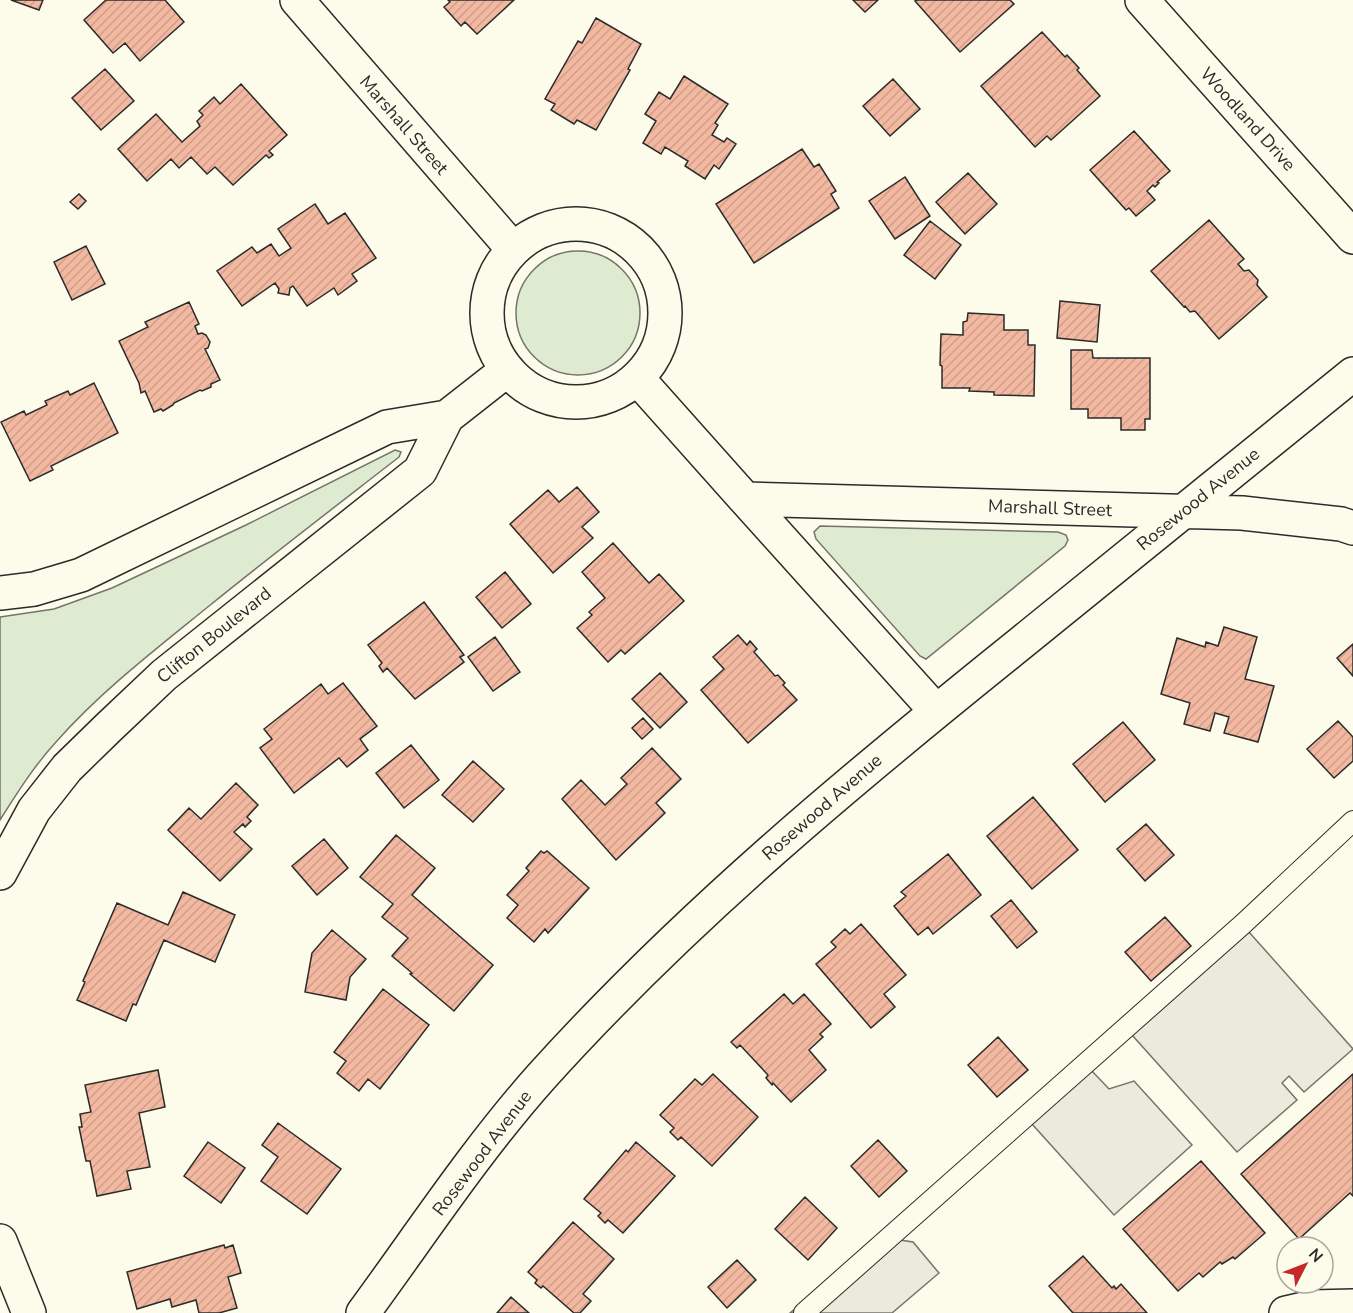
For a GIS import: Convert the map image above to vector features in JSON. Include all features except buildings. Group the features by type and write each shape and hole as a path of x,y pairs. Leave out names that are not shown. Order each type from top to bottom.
{"street":[{"name":"Marshall Street","path":"297,0 513,249"},
{"name":"Woodland Drive","path":"1142,0 1353,237"},
{"path":"584,223 608,229 631,242 649,261 657,276 666,309 663,335 654,358 638,379 613,395 585,403 555,400 529,389 507,370 495,351 488,330 487,308 490,287 499,267 513,249 533,234 558,225 584,223"},
{"name":"Clifton Boulevard","path":"0,873 34,810 67,768 164,675 420,471 447,417 507,370"},
{"name":"Rosewood Avenue","path":"363,1313 484,1147 539,1079 698,917 802,823 936,711 1353,374"},
{"path":"638,379 936,711"},
{"name":"Clifton Boulevard","path":"0,593 34,589 81,575 387,427 447,417"},
{"name":"Marshall Street","path":"745,499 1242,513 1341,524 1353,528"},
{"path":"0,1241 28,1313"},
{"path":"1286,1313 1312,1307 1353,1306"}],"lane":[{"path":"804,1313 1243,924 1353,821"}],"green space":[{"path":"578,251 602,256 622,269 635,289 640,313 635,337 622,357 602,370 578,375 554,370 534,357 521,337 516,313 521,289 534,269 554,256"},
{"path":"395,450 401,452 399,457 169,638 91,705 40,761 0,820 0,617 54,609 112,588 246,525"},
{"path":"820,526 1058,532 1066,535 1068,540 1065,546 926,659 920,656 816,539 814,532"}],"shaded area":[{"path":"1248,931 1353,1049 1304,1092 1289,1076 1282,1083 1297,1100 1237,1152 1132,1035"},
{"path":"1091,1070 1109,1089 1134,1081 1192,1145 1114,1215 1032,1124"},
{"path":"880,1237 913,1242 939,1273 892,1313 790,1313"}]}
